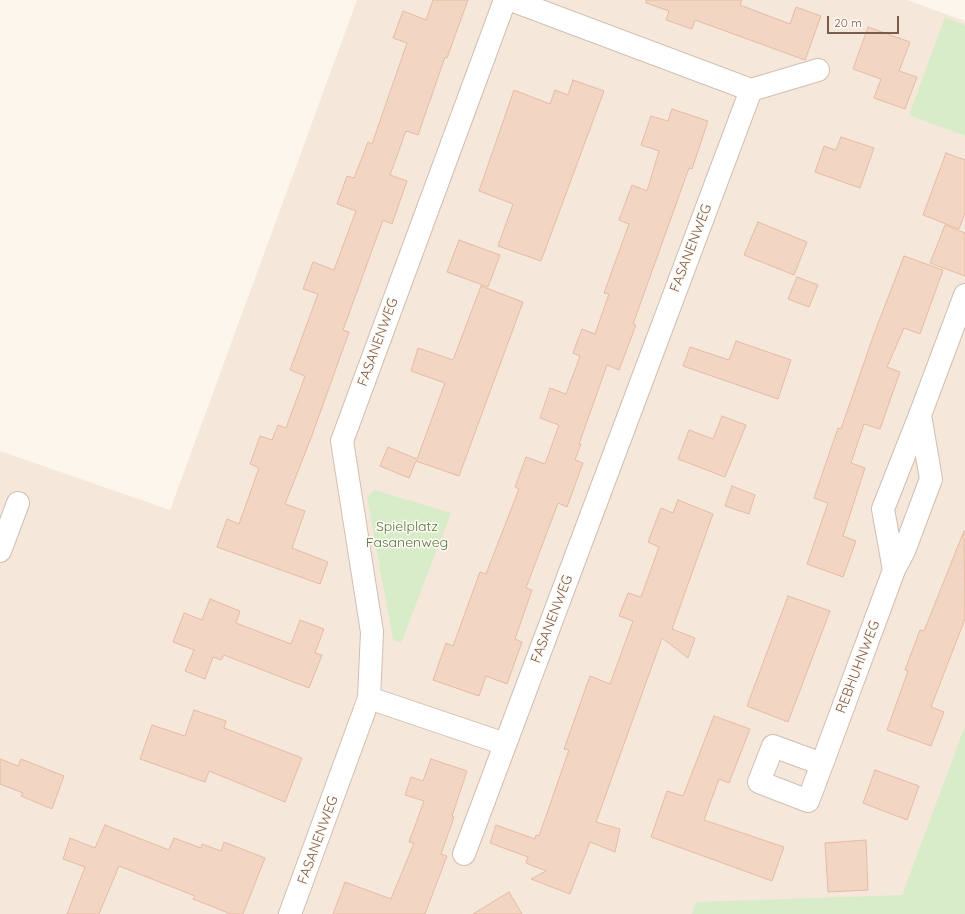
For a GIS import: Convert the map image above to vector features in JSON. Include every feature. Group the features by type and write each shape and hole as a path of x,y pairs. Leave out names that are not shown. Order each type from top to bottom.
{"street":[{"name":"FASANENWEG","path":"290,914 369,698 372,632 342,441 505,0"},
{"path":"511,0 751,90 818,70"},
{"name":"FASANENWEG","path":"464,854 751,90"},
{"path":"894,570 883,509 965,295"},
{"name":"REBHUHNWEG","path":"822,764 894,570 904,551 931,479 920,415"},
{"path":"0,551 18,503"},
{"path":"369,698 505,744"}],"shaded area":[{"path":"357,0 907,0 965,21 965,914 0,914 0,451 170,510"}],"green space":[{"path":"945,17 965,25 965,136 909,115"},
{"name":"Spielplatz Fasanenweg","path":"375,490 451,513 401,643 393,640 367,497"},
{"path":"965,726 965,914 692,914 696,902 902,895"}],"building":[{"path":"433,0 468,0 447,58 445,57 418,135 406,131 390,175 407,181 392,224 383,220 343,330 349,332 311,438 285,504 305,511 292,548 328,562 320,584 217,547 227,519 239,524 259,468 250,464 260,436 272,440 278,425 286,428 305,376 290,370 318,294 303,289 313,262 334,270 356,211 337,204 347,176 354,178 368,142 372,144 407,43 393,38 403,11 426,20"},
{"path":"646,0 742,0 740,5 790,24 796,7 821,16 805,60 695,20 692,29 666,20 669,11 646,3"},
{"path":"868,27 910,42 899,71 917,77 905,109 874,98 881,79 853,69"},
{"path":"573,80 604,91 541,261 498,246 513,204 479,191 514,90 550,104 555,90 568,95"},
{"path":"672,109 708,121 692,169 689,168 633,324 636,325 619,370 607,365 579,444 581,444 575,460 583,463 567,507 558,503 526,588 532,590 515,639 522,642 507,684 486,676 479,696 433,680 446,643 453,646 480,572 486,574 519,489 515,487 526,457 545,464 559,425 540,418 550,388 566,394 580,356 573,353 582,329 595,334 609,294 604,293 629,224 619,220 632,185 647,191 659,151 641,145 651,116 668,121"},
{"path":"841,137 874,148 860,188 815,172 824,146 836,150"},
{"path":"946,153 965,160 965,213 959,229 923,215"},
{"path":"758,222 807,242 794,275 744,255"},
{"path":"945,225 965,233 965,276 930,263"},
{"path":"459,240 500,255 488,287 447,272"},
{"path":"904,256 943,270 920,334 904,328 887,367 900,372 880,429 864,424 851,463 865,468 843,536 856,541 843,577 807,564 828,503 814,498 838,428 841,429 874,334"},
{"path":"797,277 818,285 809,307 788,299"},
{"path":"481,286 523,302 459,476 416,461 409,478 380,466 388,447 417,459 445,383 411,371 418,348 453,360"},
{"path":"736,341 791,360 778,399 683,366 690,347 729,360"},
{"path":"722,416 746,425 725,477 678,459 689,430 713,439"},
{"path":"732,486 755,495 749,514 725,506"},
{"path":"678,500 713,514 672,629 695,638 688,658 662,638 596,822 620,829 615,852 590,842 570,894 531,879 546,871 526,863 528,857 490,843 496,825 535,839 536,835 539,836 569,750 564,749 590,676 610,684 633,621 619,616 628,593 641,597 659,547 648,542 661,508 673,513"},
{"path":"964,531 965,619 931,707 944,712 931,746 887,730 908,671 905,670 920,630 924,631"},
{"path":"788,596 830,611 788,722 747,706"},
{"path":"210,599 240,611 236,623 291,644 300,620 324,629 315,653 322,655 309,688 224,655 221,660 213,657 205,679 185,671 194,650 173,642 184,613 202,620"},
{"path":"194,710 226,721 224,728 302,758 285,802 209,771 205,782 140,759 152,725 185,736"},
{"path":"714,716 750,729 729,783 719,779 704,820 784,847 772,881 651,837 667,791 683,796"},
{"path":"0,759 18,766 21,759 64,776 52,809 21,796 23,793 0,784"},
{"path":"431,759 467,771 452,816 454,817 441,854 447,856 425,914 333,914 345,882 391,899 414,843 409,842 424,801 405,795 411,777 423,781"},
{"path":"875,770 919,786 907,820 863,803"},
{"path":"105,825 169,850 174,838 201,848 202,844 221,851 224,842 265,858 243,914 231,914 193,899 195,896 119,866 99,914 67,914 85,867 63,859 70,838 95,848"},
{"path":"866,840 868,890 828,892 825,843"},
{"path":"509,892 522,914 473,914"}]}
